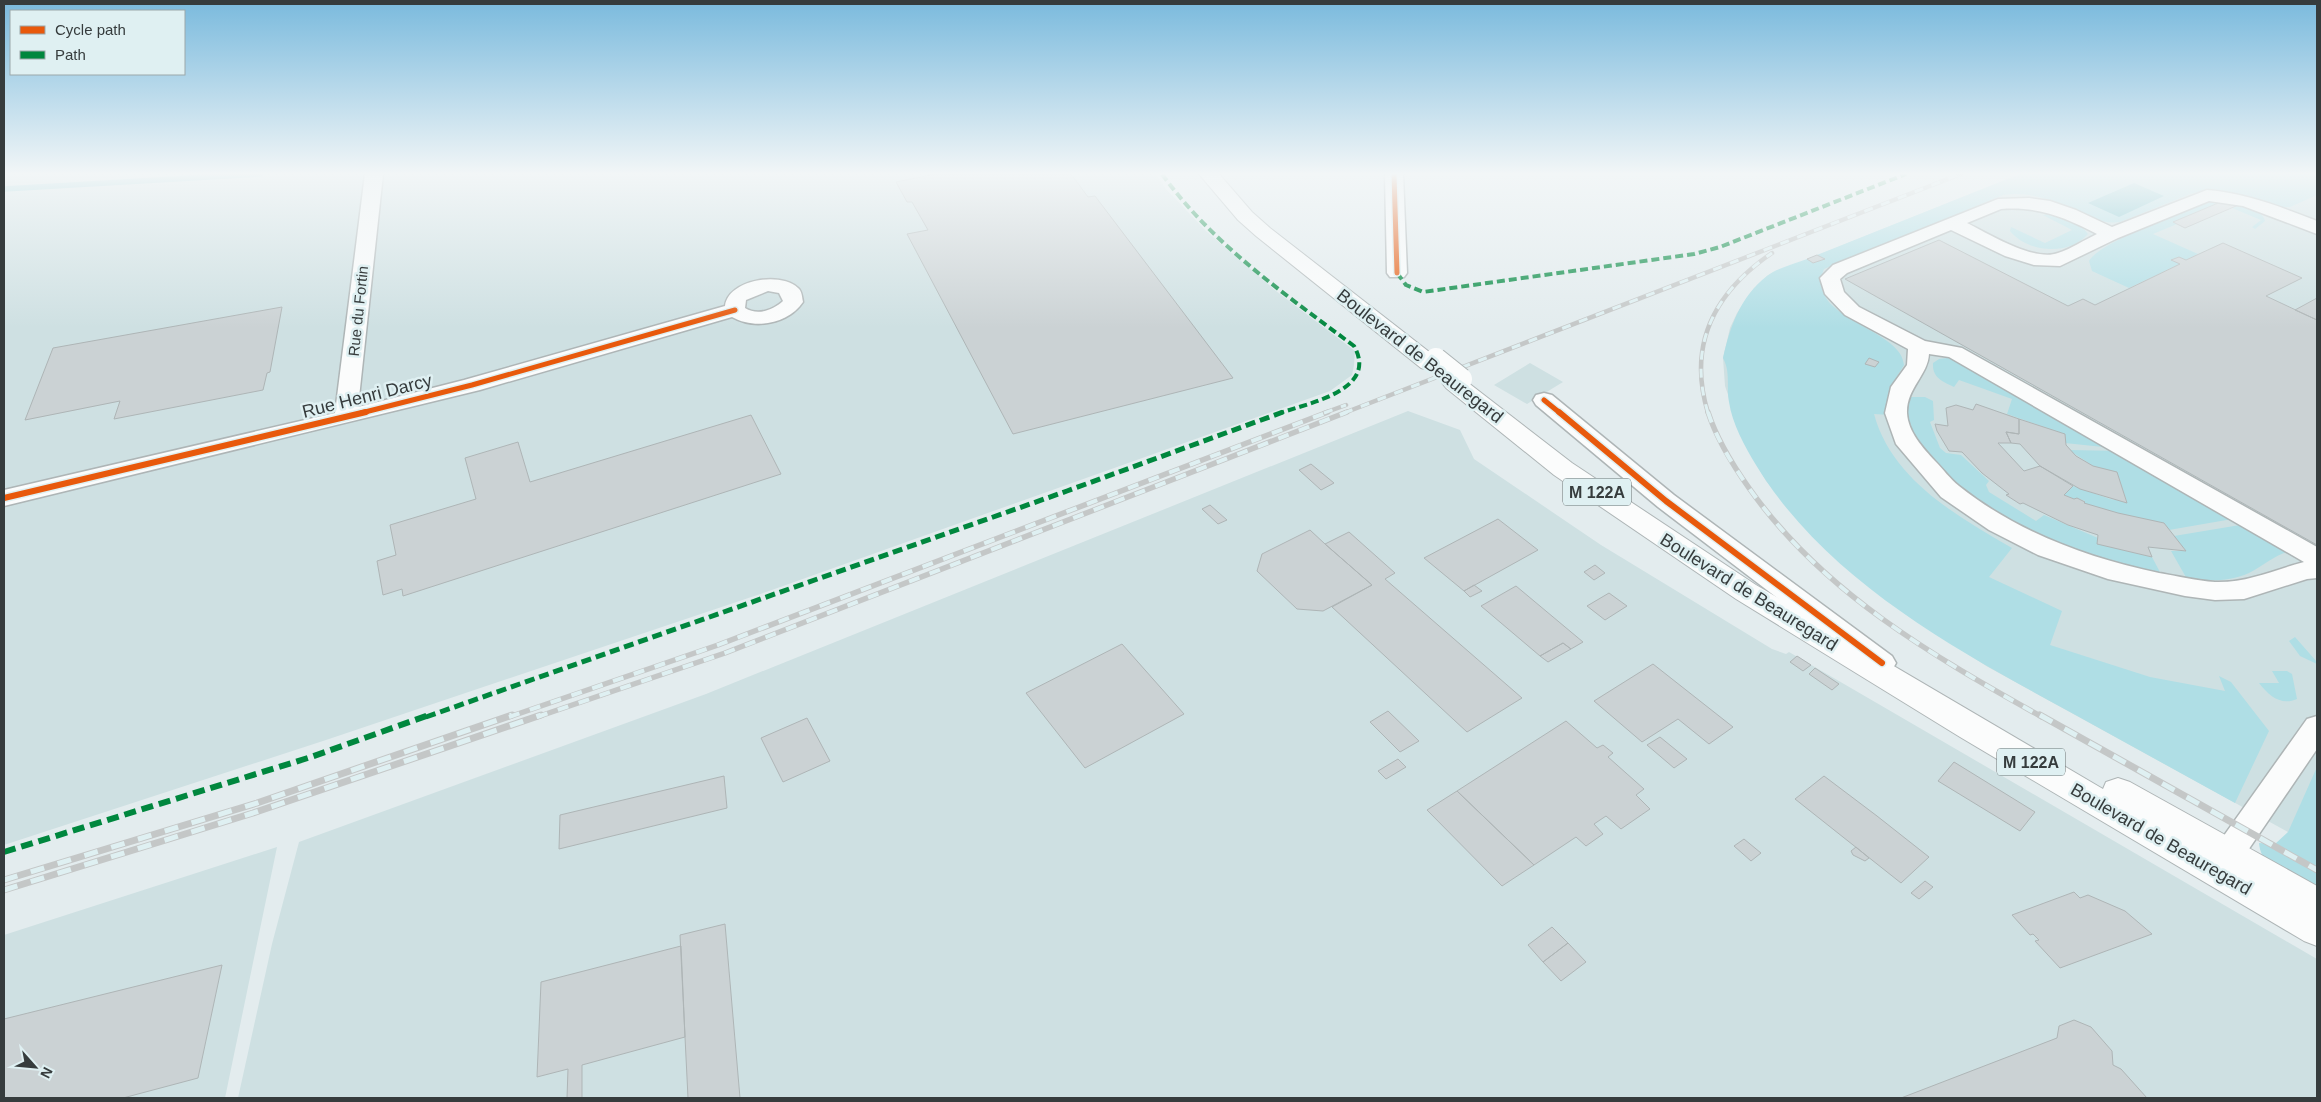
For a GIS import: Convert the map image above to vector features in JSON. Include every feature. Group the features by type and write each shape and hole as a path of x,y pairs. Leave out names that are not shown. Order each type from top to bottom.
{"main road":[{"name":"Boulevard de Beauregard","path":"1256,225 1284,250 1432,361 1563,468 1746,592 1971,728 2317,930"},
{"name":"Boulevard de Beauregard","path":"1457,381 1666,529 1788,608 1882,663 2229,853 2317,904"}],"street":[{"name":"Rue du Fortin","path":"346,417 368,225"},
{"path":"1396,225 1397,272"},
{"path":"1943,225 1840,269 1830,278 1835,294 1852,311 1919,346 1955,352 2317,558"},
{"path":"1958,225 2012,252 2034,259 2060,260 2132,225"},
{"path":"2095,225 2111,234"},
{"name":"Rue Henri Darcy","path":"4,498 346,417 472,384 735,310"},
{"path":"1919,346 1918,365 1902,387 1896,413 1907,444 1950,491 1998,524 2047,549 2117,573 2185,587 2214,591 2244,590 2306,570 2317,569"},
{"path":"1544,400 1666,501 1882,663"},
{"path":"2229,853 2317,727"}],"shaded area":[{"path":"4,225 1201,225 1276,291 1355,351 1352,375 1330,391 769,591 326,740 4,845"},
{"path":"1891,225 1929,225 1824,269 1821,286 1827,300 1840,312 1888,341 1899,352 1904,365 1893,383 1889,394 1890,415 1874,414 1883,437 1895,458 1929,494 1970,523 2012,548 1989,577 2062,611 2050,645 2150,677 2225,691 2219,676 2231,682 2269,731 2235,803 1939,637 1896,608 1856,577 1819,543 1785,506 1756,465 1740,435 1731,410 1728,396 1728,375 1723,358 1729,335 1738,313 1743,303 1758,284 1771,273 1781,268 1807,259 1813,263 1824,259 1817,255"},
{"path":"1892,225 2317,225 2317,848 1988,667 1911,618 1868,586 1811,534 1766,481 1744,442 1725,386 1723,358 1730,328 1737,313 1754,288 1768,275"},
{"path":"2063,225 2079,225 2088,234 2080,241 2060,249 2049,249 2027,244 2010,231 2011,227 2045,243 2072,230"},
{"path":"2174,225 2153,234 2198,254 2186,260 2179,257 2172,260 2180,264 2129,288 2092,271 2089,261 2097,253 2110,244 2146,227"},
{"path":"1939,359 1958,360 2103,441 2103,447 2065,443 2064,434 2007,414 2012,399 1959,380 1954,387 1942,381 1934,372 1933,363"},
{"path":"1530,363 1563,382 1527,404 1494,385"},
{"path":"1910,397 1925,397 1933,401 1934,420 1930,422 1940,448 1946,453 1961,455 1989,481 1986,485 1989,492 2036,521 2044,515 2098,538 2098,544 2152,557 2162,576 2114,563 2027,532 1968,495 1928,458 1914,437 1908,417"},
{"path":"1408,411 1460,430 1474,459 1601,545 1772,649 1786,654 1789,652 2317,959 2317,1098 238,1098 272,944 299,842 706,694"},
{"path":"2069,450 2121,451 2238,518 2169,530 2164,523 2118,514 2064,495 2073,486 2110,499 2127,502 2117,472 2093,466"},
{"path":"2246,524 2294,550 2282,554 2249,573 2234,578 2211,580 2187,579 2171,551 2186,551 2174,536"},
{"path":"2295,637 2317,664 2300,656 2289,641"},
{"path":"2272,671 2287,671 2292,674 2297,699 2291,701 2281,700 2271,696 2263,688 2259,683 2279,683"},
{"path":"2317,767 2317,894 2290,880 2273,868 2261,853 2259,843 2275,844 2288,832"},
{"path":"277,847 225,1098 4,1098 4,935"}],"building":[{"path":"925,225 1117,225 1233,378 1013,434 907,234 928,230"},
{"path":"1939,240 2068,306 2083,299 2095,305 2180,264 2171,260 2179,257 2186,260 2223,243 2302,278 2266,296 2317,320 2317,545 1845,279"},
{"path":"1817,255 1825,259 1813,263 1807,259"},
{"path":"2317,298 2317,320 2295,310"},
{"path":"282,307 270,372 267,373 263,390 114,419 120,401 25,420 53,348"},
{"path":"1869,358 1879,362 1875,367 1865,364"},
{"path":"1976,404 2019,419 2019,434 2006,432 2011,443 1998,443 2024,471 2040,466 2073,486 2064,495 2118,513 2164,523 2186,551 2148,547 2152,557 2097,544 2098,535 2068,525 2023,503 2020,504 2006,495 2009,494 1982,473 1962,452 1949,451 1937,431 1935,424 1948,426 1946,408 1956,405 1973,410"},
{"path":"751,415 781,474 403,596 402,589 383,595 377,561 396,555 390,525 476,499 465,458 518,442 530,482"},
{"path":"2019,419 2065,434 2066,445 2076,456 2093,466 2117,472 2127,503 2080,489 2040,466 2020,444 2011,443 2006,432 2019,434"},
{"path":"1311,464 1334,483 1321,490 1299,470"},
{"path":"1210,505 1227,520 1218,524 1202,509"},
{"path":"1498,519 1538,550 1464,591 1424,558"},
{"path":"1310,530 1372,585 1323,611 1297,609 1257,571 1262,554"},
{"path":"1349,532 1395,573 1385,579 1522,698 1467,732 1332,607 1372,585 1325,544"},
{"path":"1595,565 1605,573 1594,580 1584,572"},
{"path":"1474,585 1482,591 1470,597 1464,591"},
{"path":"1516,586 1583,642 1571,649 1563,643 1540,656 1481,606"},
{"path":"1609,593 1627,606 1605,620 1587,606"},
{"path":"1563,643 1571,649 1548,662 1540,656"},
{"path":"1122,644 1184,714 1085,768 1026,693"},
{"path":"1797,656 1811,665 1803,671 1790,662"},
{"path":"1653,664 1733,727 1709,744 1678,719 1642,742 1594,701"},
{"path":"1815,668 1839,684 1832,690 1809,674"},
{"path":"1388,711 1419,741 1400,752 1370,722"},
{"path":"807,718 830,761 783,782 761,738"},
{"path":"1566,721 1597,748 1603,745 1613,753 1608,757 1644,789 1636,795 1650,809 1621,829 1606,816 1594,824 1603,834 1586,846 1576,837 1534,865 1457,791"},
{"path":"1660,737 1687,759 1674,768 1647,745"},
{"path":"1398,759 1406,767 1386,779 1378,771"},
{"path":"1954,762 2035,812 2020,831 1938,781"},
{"path":"724,776 727,808 559,849 560,815"},
{"path":"1824,776 1929,857 1901,883 1795,799"},
{"path":"1457,791 1534,865 1502,886 1427,810"},
{"path":"1744,839 1761,853 1751,861 1734,846"},
{"path":"1856,847 1869,858 1865,861 1853,855 1851,851"},
{"path":"1925,881 1933,887 1919,899 1911,893"},
{"path":"2074,892 2080,898 2088,895 2125,911 2152,934 2060,968 2035,941 2039,940 2033,934 2030,935 2012,915"},
{"path":"725,924 740,1098 688,1098 680,935"},
{"path":"1552,927 1568,943 1543,962 1528,945"},
{"path":"1568,943 1586,962 1561,981 1543,962"},
{"path":"681,946 685,1037 582,1065 582,1098 567,1098 568,1069 537,1077 541,982"},
{"path":"222,965 198,1078 123,1098 4,1098 4,1019"},
{"path":"2074,1020 2091,1027 2112,1051 2113,1065 2121,1069 2147,1098 1901,1098 2057,1038 2059,1026"}],"railway":[{"path":"1344,413 1828,225"},
{"path":"1708,413 1702,388 1701,364 1704,342 1711,322 1721,303 1735,285 1752,268 1772,253"},
{"path":"1324,413 1346,405"},
{"path":"509,717 718,645 1328,412"},
{"path":"537,717 725,653 1347,412"},
{"path":"1708,412 1720,442 1749,488 1778,525 1810,559 1882,619 1960,670 2042,717"},
{"path":"4,880 257,803 512,715"},
{"path":"4,890 253,813 541,715"},
{"path":"2040,715 2317,870"}],"marked path":[{"path":"4,852 311,757 1067,491 1345,388 1355,378 1360,366 1358,353 1354,346 1250,266 1205,225"},
{"path":"1397,273 1406,285 1423,292 1694,254 1720,247 1775,225"}],"cycle path":[{"path":"1396,225 1397,273"},
{"path":"4,498 346,417 472,385 735,310"},
{"path":"1544,400 1666,501 1882,663"}]}
